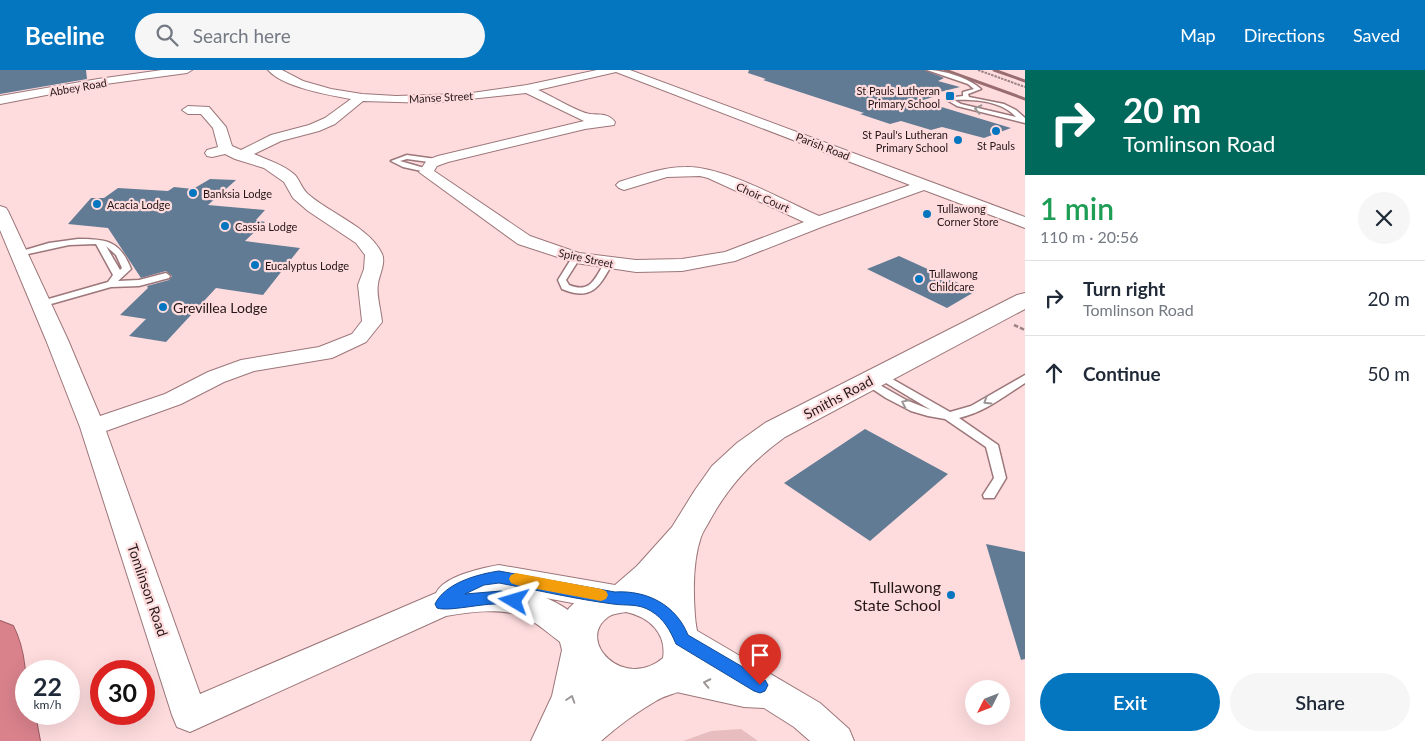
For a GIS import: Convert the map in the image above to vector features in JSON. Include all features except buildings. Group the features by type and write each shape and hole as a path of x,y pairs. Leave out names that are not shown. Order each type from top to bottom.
{"highway":[{"path":"0,637 19,741"}],"main road":[{"name":"Smiths Road","path":"621,598 657,570 685,535 708,493 729,466 746,450 776,430 1025,300"},
{"name":"Smiths Road","path":"679,634 675,585 685,535"},
{"path":"552,741 572,699 580,623 588,611 600,603 621,598 641,600 656,606 668,616 679,634 682,659 656,682 600,715 571,741"},
{"path":"579,646 590,668 604,680 622,687 656,682"}],"street":[{"path":"88,70 98,82"},
{"name":"Abbey Road","path":"0,100 98,82 186,70"},
{"name":"Manse Street","path":"272,70 301,84 360,98 438,98 528,89 612,70"},
{"name":"Parish Road","path":"620,70 1025,223"},
{"name":"Spire Street","path":"528,89 586,121 431,165 428,175 524,240 576,258 608,264 658,266 709,261 729,256 924,185"},
{"path":"226,153 314,128 330,121 360,98"},
{"path":"188,110 209,108 219,127 226,153"},
{"path":"92,427 173,399 216,377 249,364 324,352 359,338 372,322 368,284 373,269 374,255 362,238 314,208 299,195 290,179 270,165 226,153"},
{"name":"Choir Court","path":"624,185 680,170 693,170 709,174 818,222"},
{"name":"Tomlinson Road","path":"0,211 92,427 190,715 442,604 473,598 501,598 526,604 551,616 579,646"},
{"name":"Tomlinson Road","path":"442,604 463,587 483,579 499,577 621,598"},
{"path":"679,634 807,715 836,741"},
{"path":"656,682 772,693"}],"lane":[{"path":"930,70 970,83 978,89 965,93 966,98"},
{"path":"956,97 966,98 1007,107 1025,121 959,105 949,99 956,97"},
{"path":"19,253 58,243 83,240 110,244 116,247 127,268 111,284"},
{"path":"576,258 562,280 564,287 572,291 588,291 595,286 608,264"},
{"path":"41,304 111,284 139,283 166,276"},
{"path":"873,378 913,408 946,414 957,414 976,408 1025,378"},
{"path":"946,414 959,425 992,445 1000,478 989,495"}],"path":[{"path":"978,70 1025,86"}],"shaded area":[{"path":"741,729 758,741 683,741 711,731"}],"waterway":[{"path":"945,70 1025,99"},
{"path":"994,70 1025,81"}],"slow traffic":[{"path":"516,579 555,588 601,595"}],"place":[{"name":"St Pauls Lutheran Primary School","path":"950,96"},
{"name":"St Pauls","path":"996,131"},
{"name":"St Paul's Lutheran Primary School","path":"958,140"},
{"name":"Banksia Lodge","path":"193,193"},
{"name":"Acacia Lodge","path":"97,204"},
{"name":"Tullawong Corner Store","path":"927,214"},
{"name":"Cassia Lodge","path":"225,226"},
{"name":"Eucalyptus Lodge","path":"255,265"},
{"name":"Tullawong Childcare","path":"919,279"},
{"name":"Grevillea Lodge","path":"163,307"},
{"name":"Tullawong State School","path":"951,595"}],"route":[{"path":"514,601 501,598 473,598 442,604 463,587 483,579 499,577 615,598 626,597 641,600 656,606 668,616 682,639 760,685"}]}
